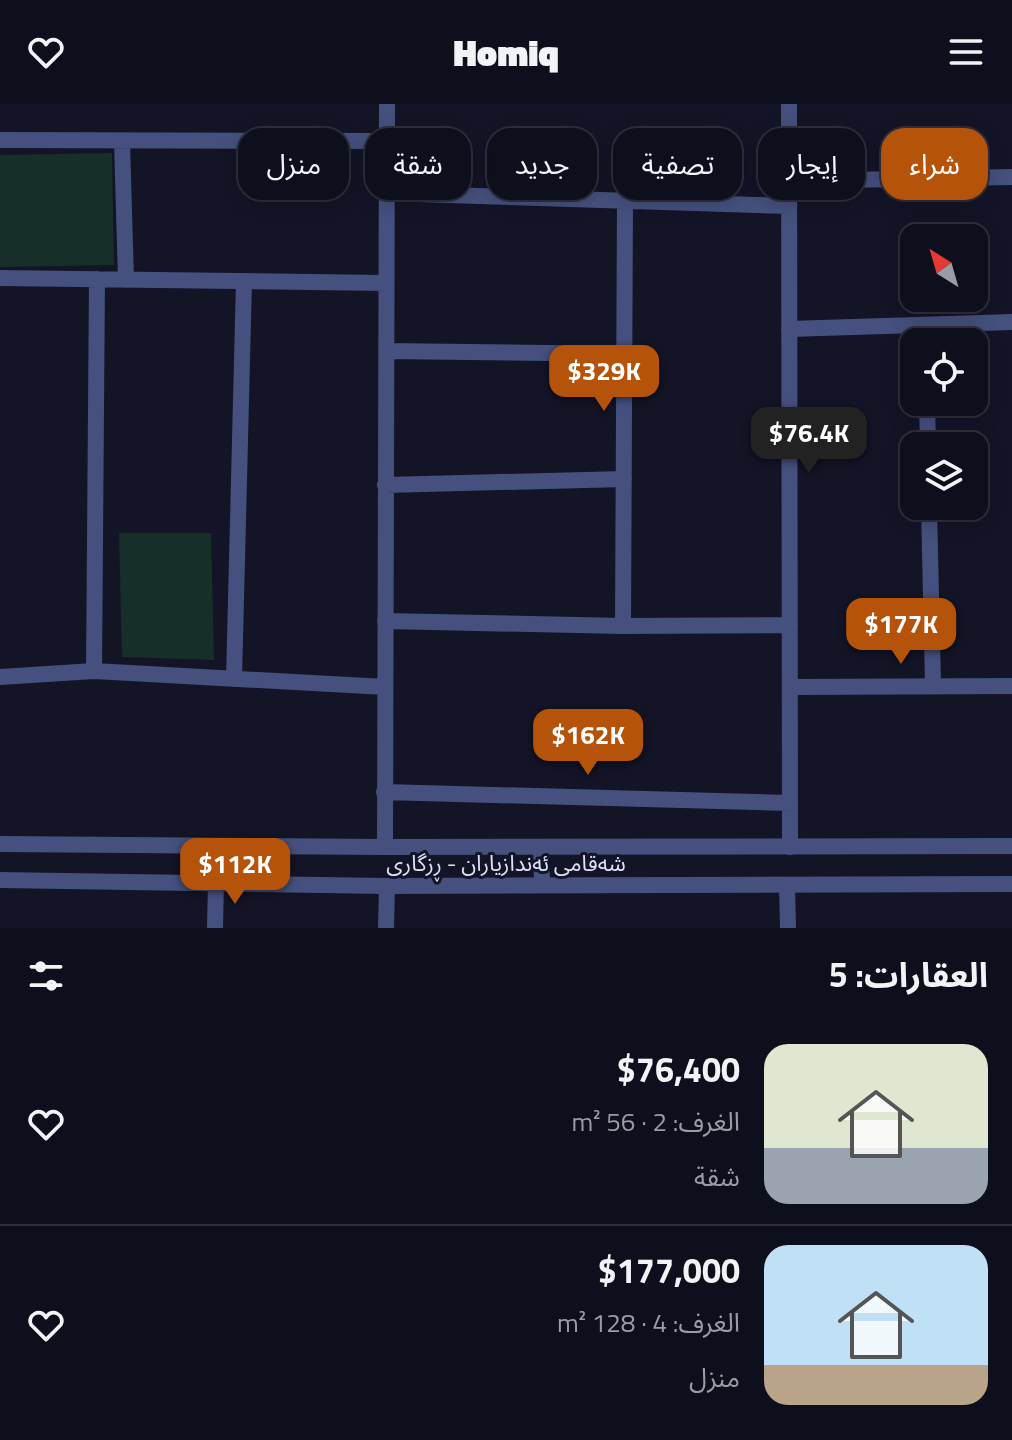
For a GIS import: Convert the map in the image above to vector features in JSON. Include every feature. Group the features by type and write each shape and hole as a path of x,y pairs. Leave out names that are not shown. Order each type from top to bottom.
{"street":[{"path":"386,128 387,104"},
{"path":"789,104 789,128"},
{"path":"0,140 365,141"},
{"path":"122,142 126,280"},
{"path":"865,180 1012,177"},
{"path":"471,195 613,200"},
{"path":"385,847 386,200"},
{"path":"623,626 625,200 789,206"},
{"path":"789,200 790,847"},
{"path":"0,278 386,283"},
{"path":"94,671 97,279"},
{"path":"234,679 244,281"},
{"path":"789,329 1012,322"},
{"path":"388,351 624,354"},
{"path":"385,485 624,479"},
{"path":"929,520 933,685"},
{"path":"385,621 623,626 790,625"},
{"path":"0,677 94,671 385,687"},
{"path":"790,687 1012,686"},
{"path":"384,792 790,803"},
{"name":"شەقامی ئەندازیاران - ڕزگاری","path":"0,844 1012,846"},
{"path":"541,847 542,885"},
{"name":"شەقامی ئەندازیاران - ڕزگاری","path":"0,880 387,886 1012,884"},
{"path":"215,928 216,882"},
{"path":"787,885 788,928"},
{"path":"386,928 387,886"}],"green space":[{"path":"112,153 114,265 0,267 0,155"},
{"path":"119,533 211,533 214,660 122,657"}]}
